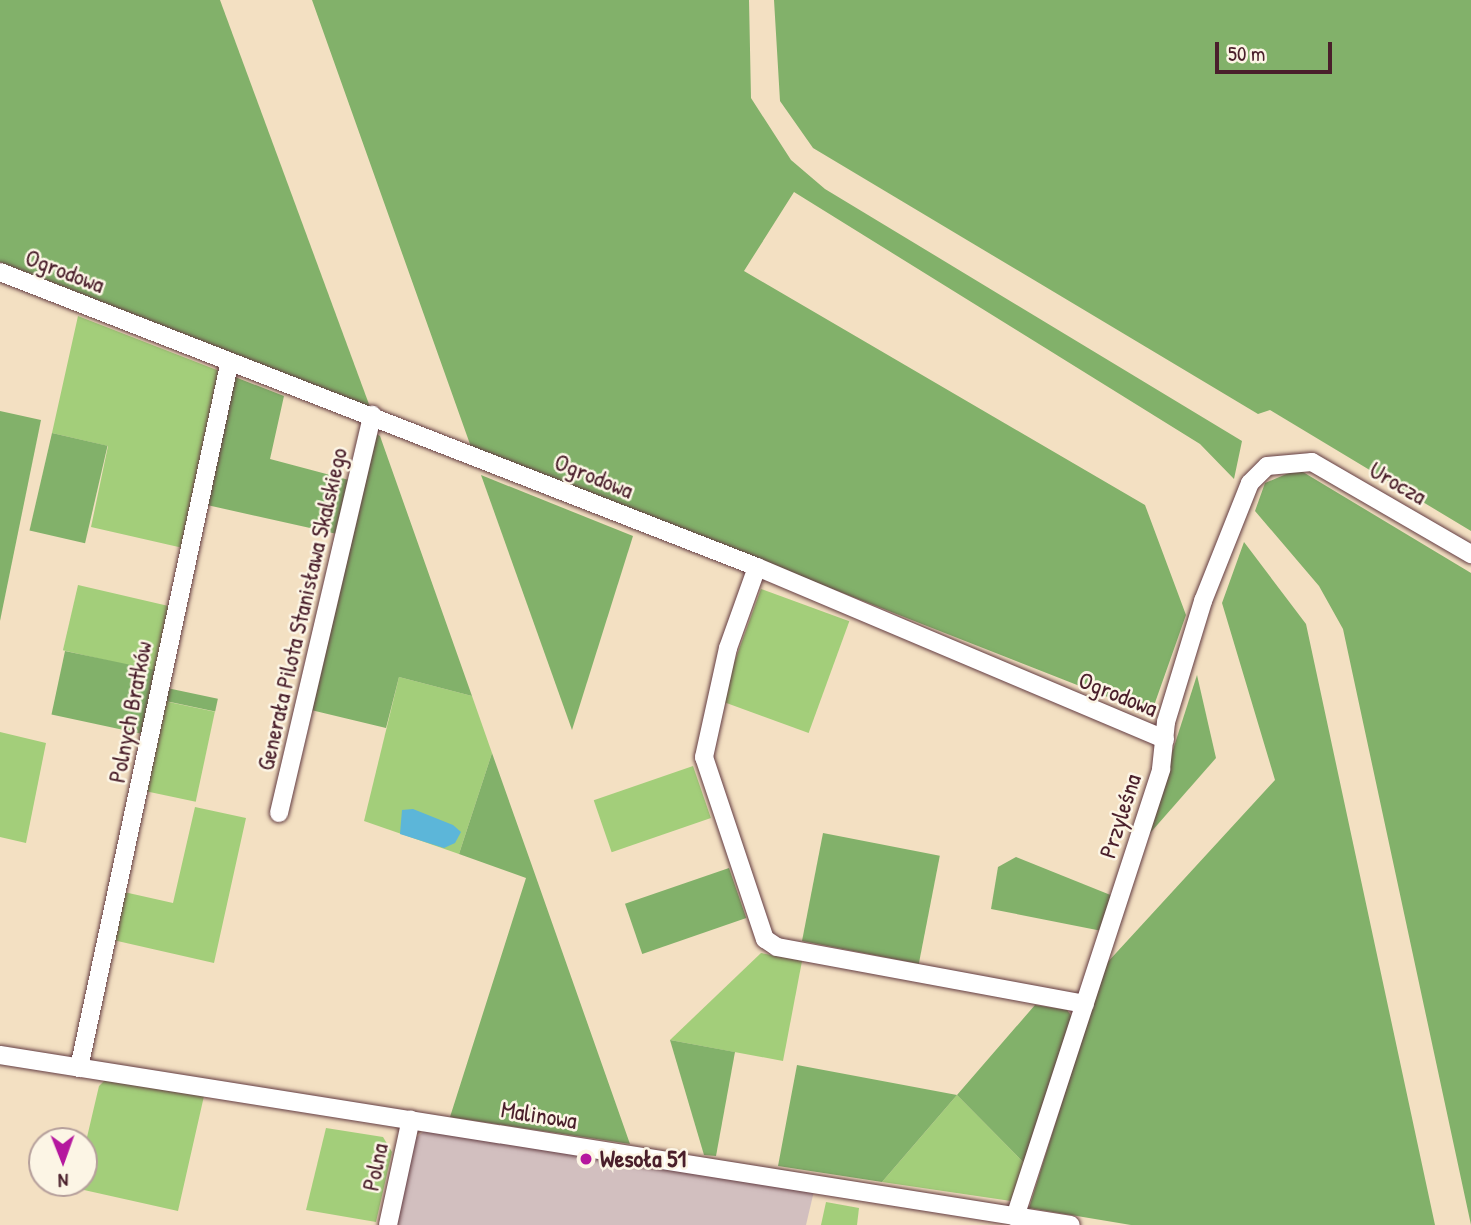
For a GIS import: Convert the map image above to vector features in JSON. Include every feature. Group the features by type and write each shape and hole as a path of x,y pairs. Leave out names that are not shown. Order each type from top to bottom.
{"street":[{"name":"Ogrodowa","path":"0,272 229,365 372,415 757,567 1165,739"},
{"name":"Polnych Bratków","path":"79,1068 229,365"},
{"name":"Generała Pilota Stanisława Skalskiego","path":"279,813 372,415"},
{"name":"Urocza","path":"1298,460 1322,466 1471,554"},
{"name":"Przyleśna","path":"1015,1217 1161,769 1165,739 1203,601 1243,494 1267,466 1298,460"},
{"path":"757,567 728,648 704,757 765,939 777,947 1085,1004"},
{"name":"Malinowa","path":"0,1055 1071,1225"},
{"name":"Polna","path":"388,1225 411,1119"}],"shaded area":[{"path":"427,1129 814,1191 806,1225 393,1225 413,1140"}],"green space":[{"path":"0,0 220,0 370,407 0,262"},
{"path":"312,0 749,0 751,98 791,160 825,189 1242,441 1234,479 1200,444 794,192 744,271 1145,505 1186,615 1151,714 471,447"},
{"path":"774,0 1471,0 1471,531 1270,410 1258,414 813,148 780,101"},
{"path":"78,316 222,372 183,548 91,527 108,446 52,433"},
{"path":"235,377 284,396 270,459 349,480 337,534 207,505"},
{"path":"0,411 41,420 0,621"},
{"path":"373,432 380,436 472,696 399,677 386,728 311,710"},
{"path":"52,433 108,446 85,543 30,530"},
{"path":"1298,469 1471,573 1471,1225 1343,629 1319,586 1255,511 1265,483"},
{"path":"481,475 633,536 572,730"},
{"path":"1244,542 1306,624 1435,1225 1131,1225 1029,1208 1105,965 1275,780 1222,603"},
{"path":"78,585 170,606 155,671 63,650"},
{"path":"761,589 849,621 809,733 720,701"},
{"path":"65,651 156,670 142,734 51,715"},
{"path":"1197,675 1216,758 1144,840"},
{"path":"399,677 472,696 492,753 459,854 364,821"},
{"path":"167,688 218,699 215,712 164,701"},
{"path":"164,701 215,712 196,802 145,791"},
{"path":"0,732 46,743 26,843 0,837"},
{"path":"492,753 630,1144 450,1117 526,878 459,854"},
{"path":"693,766 711,818 612,852 594,800"},
{"path":"195,807 246,818 214,963 113,940 124,892 173,903"},
{"path":"823,833 940,856 919,964 802,941"},
{"path":"1016,857 1113,896 1102,931 991,909 998,867"},
{"path":"729,868 746,918 642,954 625,904"},
{"path":"761,953 802,961 783,1061 670,1040"},
{"path":"1035,1005 1067,1010 1074,1019 1027,1166 957,1095"},
{"path":"670,1040 735,1052 716,1156 704,1155"},
{"path":"797,1065 957,1095 882,1182 778,1166"},
{"path":"106,1079 204,1096 178,1211 98,1193 98,1127 89,1127 99,1086"},
{"path":"957,1095 1027,1166 1011,1201 882,1182"},
{"path":"326,1128 383,1137 392,1152 376,1222 306,1210"},
{"path":"826,1202 859,1208 857,1225 821,1225"}],"water":[{"path":"413,809 453,825 461,832 455,843 444,848 400,834 402,810"}],"place":[{"name":"Wesoła 51","path":"586,1159"}]}
